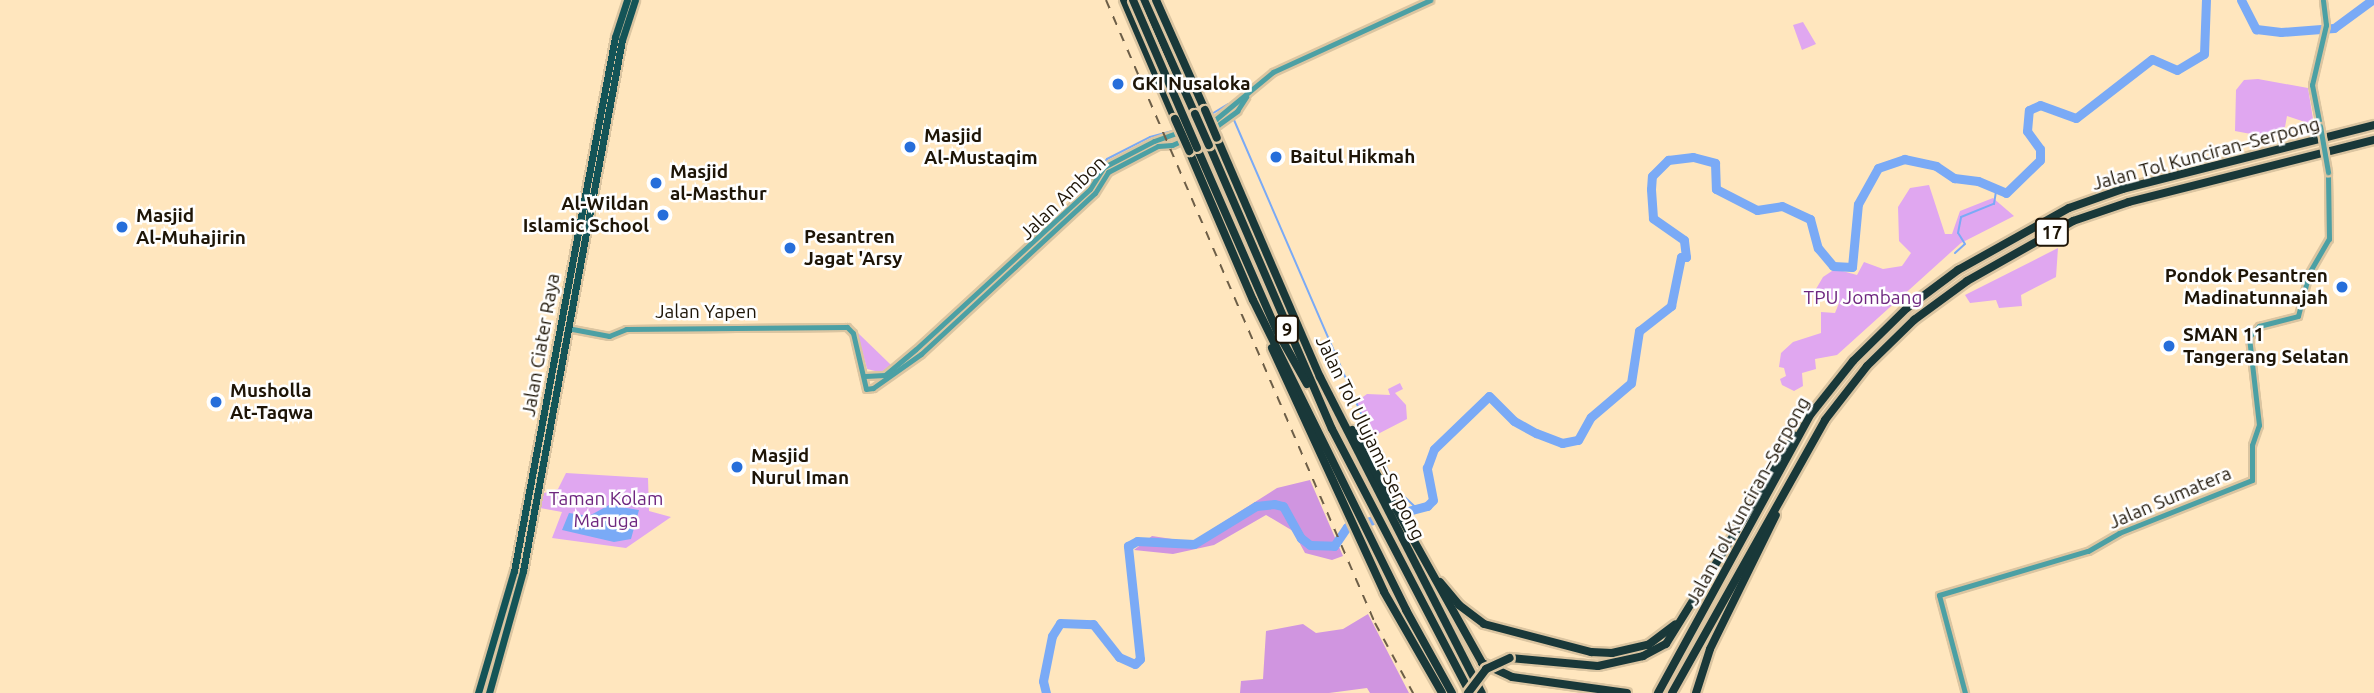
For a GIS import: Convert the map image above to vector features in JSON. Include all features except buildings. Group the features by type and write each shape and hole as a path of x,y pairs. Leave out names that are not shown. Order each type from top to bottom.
{"highway":[{"path":"1124,0 1175,118 1193,150 1276,331 1332,429"},
{"path":"1131,0 1150,60"},
{"path":"1131,0 1253,300 1352,507 1452,693"},
{"name":"Jalan Tol Ulujami–Serpong","path":"1144,0 1332,429 1371,509 1469,693"},
{"name":"Jalan Tol Ulujami–Serpong","path":"1156,0 1320,377 1396,530 1482,693"},
{"name":"Jalan Tol Kunciran–Serpong","path":"1658,693 1811,414 1853,361 1907,308 2020,233 2069,208 2123,189 2374,125"},
{"name":"Jalan Tol Kunciran–Serpong","path":"1806,452 1867,366 1914,320 2026,244 2129,202 2374,140"},
{"path":"1320,377 1389,494 1482,663 1511,677 1625,692"},
{"path":"1469,693 1486,669 1510,658 1608,664 1643,656 1666,644 1687,615 1811,414"},
{"path":"1696,693 1710,649 1806,452"},
{"name":"17","path":"1672,693 1806,452"},
{"path":"1352,507 1361,540 1384,592 1442,693"},
{"path":"1427,566 1459,605 1484,624 1591,652 1612,653 1648,645 1687,615"}],"main road":[{"name":"Jalan Ciater Raya","path":"478,693 514,571 533,493 567,328 617,28 627,0"},
{"name":"Jalan Ciater Raya","path":"489,693 521,580 533,493 585,214 613,110 622,40 635,0"}],"street":[{"path":"1247,97 1273,72 1430,0"},
{"name":"Jalan Sumatera","path":"1965,693 1939,595 2088,551 2119,533 2252,480 2252,445 2259,425 2249,337 2259,326 2294,320 2298,316 2309,273 2329,239 2328,172 2312,85 2326,25 2323,0"},
{"name":"Jalan Ambon","path":"1247,97 1237,111 1218,125 1172,145 1158,146 1112,169 1095,193 922,353 888,381 866,389 865,376 886,375 915,350 1090,189 1104,167 1154,141 1216,119 1247,97"},
{"name":"Jalan Yapen","path":"567,328 609,336 626,328 847,327 853,333 865,376"}],"green space":[{"path":"1803,22 1816,44 1802,50 1793,25"},
{"path":"2258,79 2308,88 2314,125 2287,116 2285,127 2274,131 2272,138 2235,131 2236,90 2244,80"},
{"name":"TPU Jombang","path":"1929,185 1945,234 1952,234 1960,211 1993,198 2014,216 1961,243 1837,355 1815,359 1816,369 1802,373 1803,386 1794,391 1782,385 1780,379 1786,376 1784,368 1779,367 1781,353 1793,342 1821,333 1821,312 1835,313 1839,303 1827,297 1819,301 1816,289 1823,277 1835,269 1857,275 1864,262 1883,269 1902,266 1911,253 1899,241 1898,207 1910,188"},
{"path":"2058,248 2056,277 2021,295 2022,306 1999,308 1996,300 1970,303 1965,295"},
{"path":"857,332 891,365 883,373 867,369"},
{"path":"1400,383 1403,389 1395,393 1406,405 1407,419 1374,436 1356,402 1367,394 1390,395 1388,389"},
{"name":"Taman Kolam Maruga","path":"566,473 648,478 649,511 671,517 626,548 552,538 562,512 540,508 544,493 558,489"}],"shaded area":[{"path":"1310,480 1343,556 1332,560 1305,553 1293,531 1266,515 1214,545 1173,554 1134,550 1152,536 1192,542 1277,488"},
{"path":"1368,614 1409,693 1370,693 1367,688 1329,693 1240,693 1241,681 1263,679 1266,631 1303,624 1316,633 1343,629"}],"water":[{"path":"609,505 639,510 631,539 614,542 562,530 569,513 589,516"}],"waterway":[{"path":"1046,693 1043,681 1052,636 1060,623 1093,624 1119,657 1135,664 1140,659 1128,546 1137,541 1194,544 1256,506 1274,504 1283,506 1301,538 1310,545 1334,546 1347,527 1427,506 1433,500 1427,468 1434,449 1489,396 1514,421 1536,433 1562,443 1578,440 1591,417 1631,383 1639,331 1671,306 1681,257 1686,257 1684,240 1653,218 1651,189 1652,176 1668,160 1693,157 1715,163 1716,189 1757,210 1782,206 1810,219 1818,248 1833,266 1852,267 1858,204 1878,168 1904,159 1936,166 1954,178 1978,181 2006,193 2040,160 2040,149 2027,131 2029,110 2040,105 2076,118 2152,59 2177,70 2204,54 2206,0"},
{"path":"2241,0 2256,29 2281,32 2334,28 2372,0"},
{"path":"1210,115 1228,104"},
{"path":"1234,120 1365,423 1397,490 1415,507"},
{"path":"1091,181 1107,159 1150,137 1176,130"},
{"path":"1955,253 1965,244 1958,233 1961,217 1994,204 1996,192"}],"railway":[{"path":"1106,0 1375,623 1413,693"}],"place":[{"name":"GKI Nusaloka","path":"1118,84"},
{"name":"Masjid Al-Mustaqim","path":"910,147"},
{"name":"Baitul Hikmah","path":"1276,157"},
{"name":"Masjid al-Masthur","path":"656,183"},
{"name":"Al-Wildan Islamic School","path":"663,215"},
{"name":"Masjid Al-Muhajirin","path":"122,227"},
{"name":"Pesantren Jagat 'Arsy","path":"790,248"},
{"name":"Pondok Pesantren Madinatunnajah","path":"2342,287"},
{"name":"SMAN 11 Tangerang Selatan","path":"2169,346"},
{"name":"Musholla At-Taqwa","path":"216,402"},
{"name":"Masjid Nurul Iman","path":"737,467"}]}
